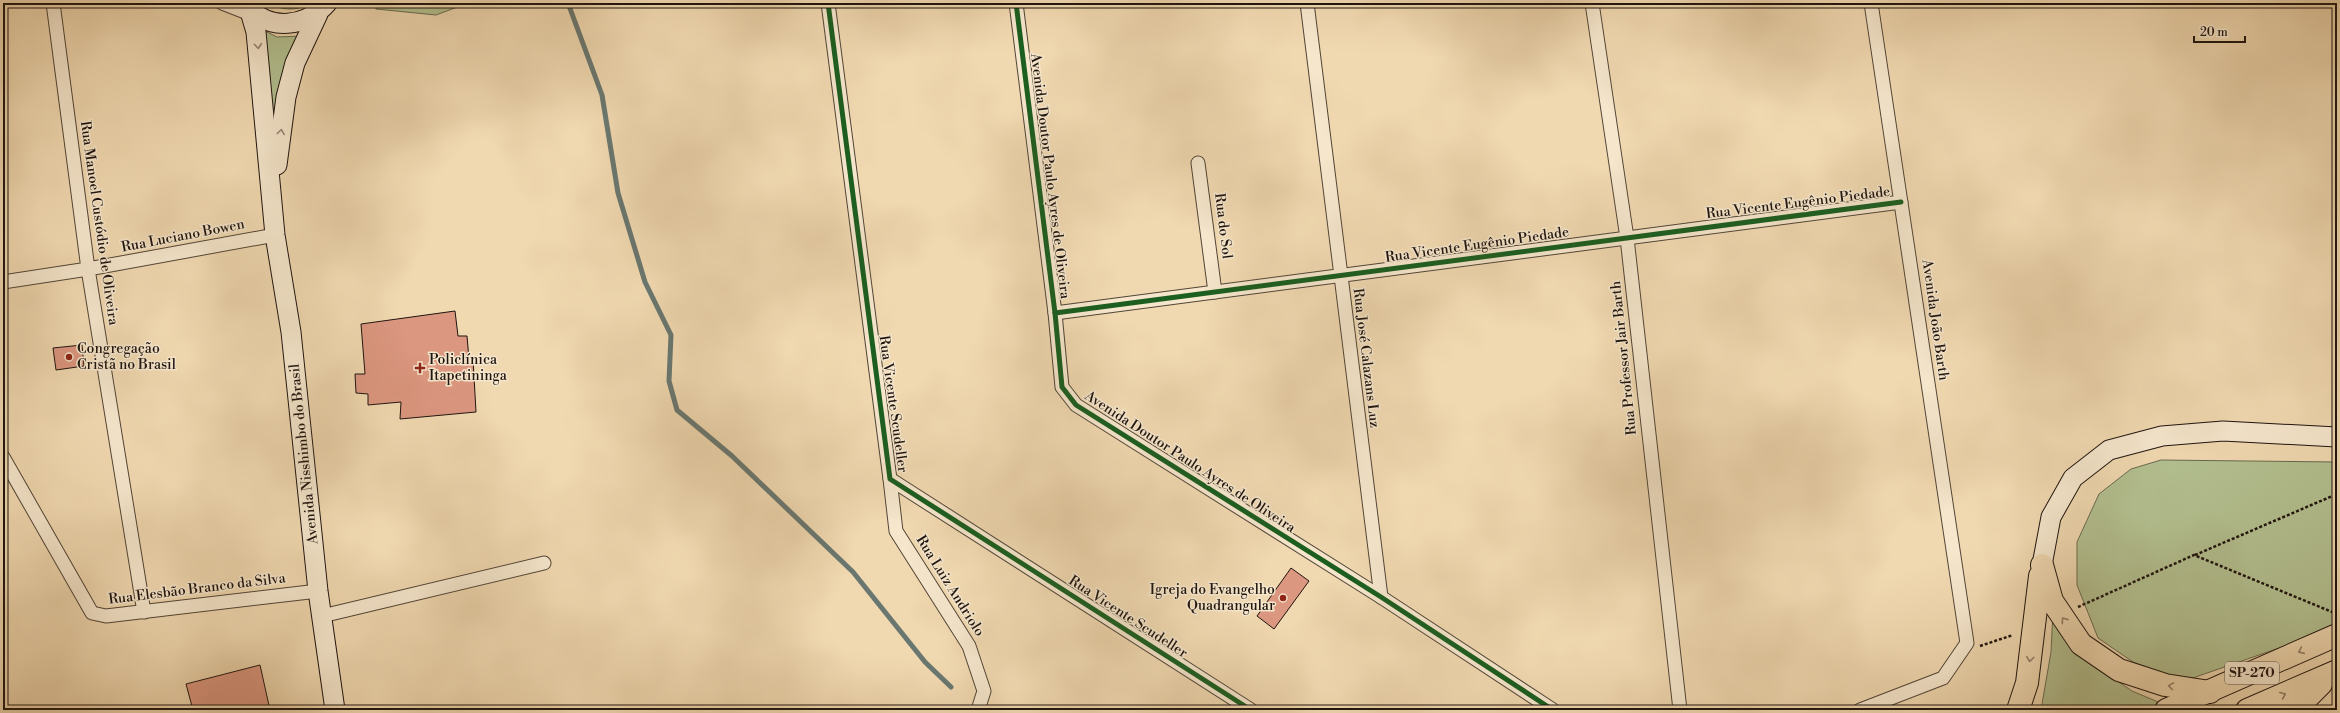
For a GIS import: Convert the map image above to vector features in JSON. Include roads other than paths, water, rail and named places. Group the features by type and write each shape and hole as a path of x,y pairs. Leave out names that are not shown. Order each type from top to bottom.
{"highway":[{"path":"2042,565 2052,601 2081,644 2119,670 2165,685 2210,692"},
{"path":"2018,710 2026,683 2042,565"},
{"name":"SP-270","path":"2166,710 2337,635"},
{"path":"2295,710 2314,690 2337,672"},
{"name":"SP-270","path":"2247,710 2337,672"}],"main road":[{"name":"Avenida Nisshimbo do Brasil","path":"247,6 270,22 286,24 302,22 323,8"},
{"name":"Avenida Nisshimbo do Brasil","path":"247,6 256,32 274,235 291,332 318,591 329,677 335,710"},
{"name":"Avenida Nisshimbo do Brasil","path":"272,199 286,97 294,63 323,8"},
{"path":"2042,565 2051,517 2073,478 2109,450 2162,436 2223,431 2337,437"}],"street":[{"name":"Rua Manoel Custódio de Oliveira","path":"53,3 88,270 144,612"},
{"path":"222,3 245,12 247,6"},
{"name":"Rua Vicente Scudeller","path":"828,3 890,479 1251,710"},
{"name":"Avenida Doutor Paulo Ayres de Oliveira","path":"1016,3 1055,313 1062,387 1076,405 1381,597 1553,710"},
{"name":"Rua José Calazans Luz","path":"1307,3 1339,276 1381,597"},
{"name":"Rua Professor Jair Barth","path":"1592,3 1627,238 1680,710"},
{"name":"Avenida João Barth","path":"1860,710 1943,678 1964,648 1901,202 1871,3"},
{"name":"Rua do Sol","path":"1198,164 1215,292"},
{"name":"Rua Vicente Eugênio Piedade","path":"1055,313 1901,202"},
{"name":"Rua Luciano Bowen","path":"3,282 88,270 274,235"},
{"name":"Rua Elesbão Branco da Silva","path":"3,457 92,613 106,616 318,591"},
{"name":"Rua Luiz Andriolo","path":"890,479 896,532 969,646 984,691 978,710"},
{"path":"322,616 544,563"}],"waterway":[{"path":"568,3 602,95 618,193 645,282 671,335 669,381 677,410 732,456 853,572 925,662 951,687"}],"place":[{"name":"Congregação Cristã no Brasil","path":"69,357"},
{"name":"Policlínica Itapetininga","path":"420,368"},
{"name":"Igreja do Evangelho Quadrangular","path":"1283,598"}]}
